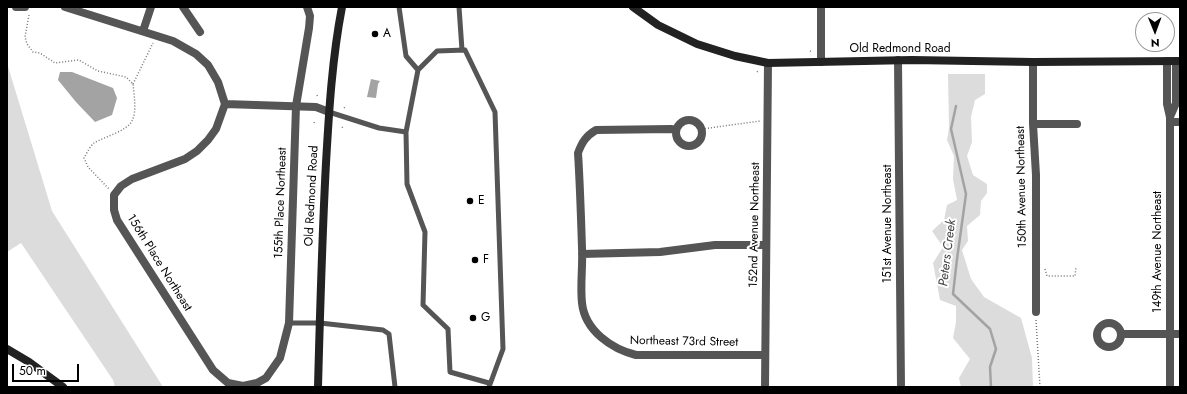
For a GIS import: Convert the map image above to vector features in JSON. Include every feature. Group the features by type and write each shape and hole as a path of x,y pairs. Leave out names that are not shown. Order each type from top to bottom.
{"main road":[{"name":"Old Redmond Road","path":"318,387 322,233 329,112 332,70 342,7"},
{"name":"Old Redmond Road","path":"633,7 658,25 697,44 735,56 768,63 898,60 1033,62 1178,61"},
{"path":"7,349 29,362 63,387"}],"street":[{"path":"16,7 27,11"},
{"path":"65,7 173,41 196,54 208,65 218,82 225,104 216,129 198,152 185,159 132,179 121,186 114,195"},
{"path":"143,31 151,7"},
{"path":"183,7 200,32"},
{"name":"155th Place Northeast","path":"266,378 280,358 289,323 296,106 309,28 310,16 307,7"},
{"path":"821,7 821,62"},
{"name":"151st Avenue Northeast","path":"898,60 901,387"},
{"name":"149th Avenue Northeast","path":"1167,61 1167,104 1170,119 1170,387"},
{"name":"149th Avenue Northeast","path":"1170,119 1176,104 1178,61"},
{"name":"150th Avenue Northeast","path":"1033,62 1033,124 1036,175 1036,312"},
{"name":"152nd Avenue Northeast","path":"766,387 768,63"},
{"path":"225,104 316,107 329,112"},
{"path":"1170,119 1180,122"},
{"path":"686,120 699,123 702,129 702,135 698,143 690,146 682,144 677,137 676,130 679,124 686,120"},
{"path":"1033,124 1076,124"},
{"name":"Northeast 73rd Street","path":"676,130 596,130 589,134 582,142 578,153 582,254 582,306 592,327 601,338 613,347 624,352 636,355 765,355"},
{"name":"156th Place Northeast","path":"114,195 114,210 117,220 213,370 228,383 236,386 250,385 266,378"},
{"path":"582,254 660,252 716,245 766,245"},
{"path":"1120,334 1180,334"},
{"path":"266,378 267,387"}],"lane":[{"path":"399,7 406,56 418,70"},
{"path":"459,7 462,50"},
{"path":"465,50 496,112 504,349 489,385 450,372 448,329 423,305 425,232 407,184 406,132 418,70 437,51 465,50"},
{"path":"329,112 379,128 406,132"},
{"path":"289,323 320,323 383,330 389,334 395,387"}],"path":[{"path":"27,11 25,37 26,44 33,52 40,53 55,63 79,60 98,71 126,77 133,84"},
{"path":"114,195 88,167 84,158 93,144 131,123 134,107 133,84 157,36"},
{"path":"702,129 760,121"},
{"path":"1044,264 1047,276 1074,276 1076,268"},
{"path":"1036,312 1040,387"}],"shaded area":[{"path":"7,63 52,211 163,387 115,387 113,380 21,243 7,252"},
{"path":"60,72 72,72 113,88 117,98 112,115 95,122 58,80"},
{"path":"948,74 985,74 985,94 975,100 971,117 972,142 967,156 973,175 987,184 987,193 981,201 980,215 967,226 968,241 962,250 971,279 984,297 1021,318 1032,358 1033,387 961,387 959,378 970,359 953,338 956,322 956,306 940,300 933,263 943,247 932,231 944,220 947,205 957,200 953,179 954,156 947,140 949,128"},
{"path":"371,79 380,81 378,84 376,98 367,97"}],"waterway":[{"name":"Peters Creek","path":"956,106 951,129 966,194 953,294 990,329 996,349 990,367 991,387"}],"place":[{"name":"A","path":"375,34"},
{"name":"E","path":"470,201"},
{"name":"F","path":"475,260"},
{"name":"G","path":"473,318"}]}
